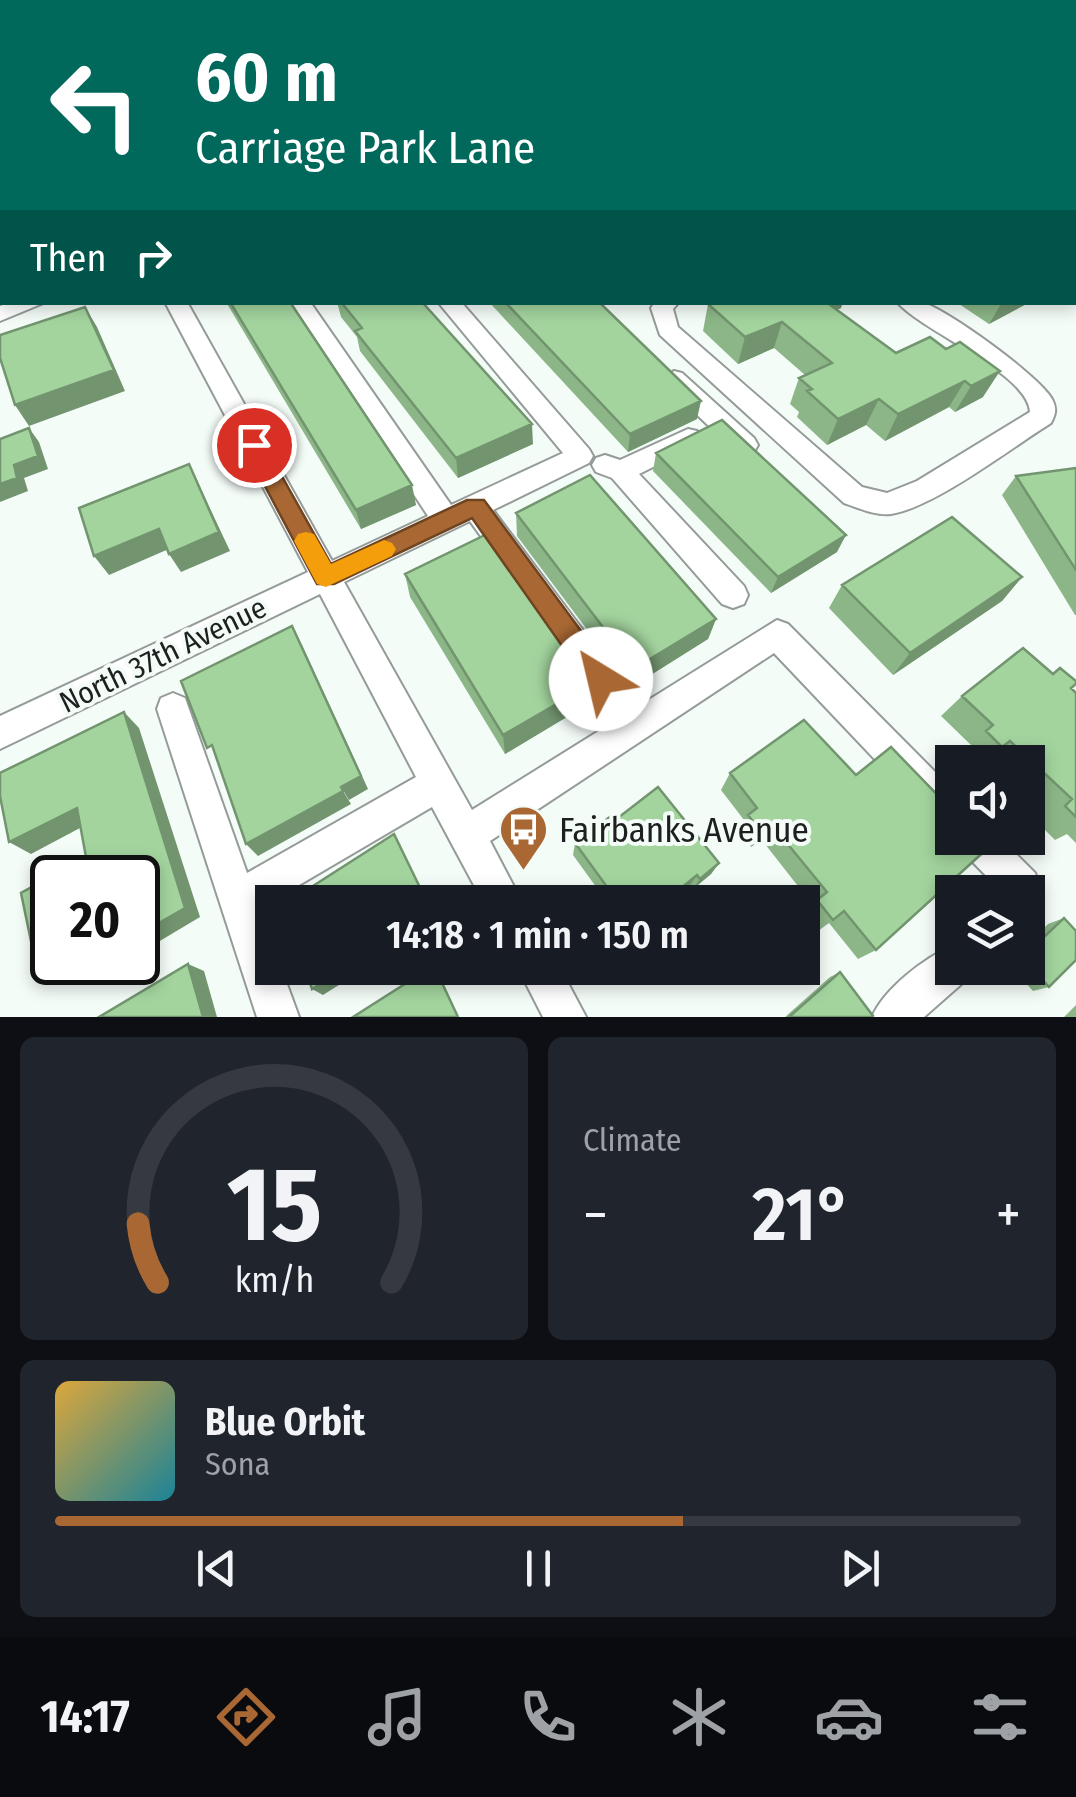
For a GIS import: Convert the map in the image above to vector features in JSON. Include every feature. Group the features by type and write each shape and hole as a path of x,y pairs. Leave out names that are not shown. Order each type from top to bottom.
{"street":[{"path":"0,314 26,305"},
{"path":"178,305 493,885"},
{"path":"308,305 446,520"},
{"path":"452,305 580,456 621,471 734,595"},
{"path":"665,305 662,318 668,330 854,496 888,504 927,488 1042,417 1044,410 1039,397 1018,378 912,305"},
{"path":"650,356 762,461"},
{"path":"621,471 721,422"},
{"name":"North 37th Avenue","path":"0,734 580,456"},
{"path":"476,506 601,679"},
{"path":"466,836 777,634 935,797"},
{"path":"173,709 278,1017"},
{"path":"238,899 438,784"},
{"path":"992,855 1011,875"},
{"path":"893,1017 935,981"},
{"path":"547,985 565,1017"}],"building":[{"path":"232,305 292,305 412,485 356,510"},
{"path":"343,305 425,305 532,424 456,458 355,331 362,328"},
{"path":"508,305 602,305 701,401 630,434"},
{"path":"709,305 830,305 896,353 930,337 946,349 960,342 1000,371 971,386 965,381 898,414 879,399 838,419 807,391 812,389 799,378 832,363 782,322 745,337"},
{"path":"85,307 114,370 15,405 0,358 0,335"},
{"path":"722,420 846,535 778,577 656,453"},
{"path":"29,428 38,456 14,465 17,478 0,484 0,439"},
{"path":"189,464 219,532 169,554 159,529 94,556 79,508"},
{"path":"1076,468 1076,570 1016,476"},
{"path":"590,475 716,619 635,668 630,663 620,668 624,658 618,647 516,513"},
{"path":"952,517 1022,577 910,653 842,585"},
{"path":"489,533 589,671 603,677 503,735 405,574"},
{"path":"292,626 361,776 341,787 343,791 246,844 212,745 207,748 181,681"},
{"path":"1023,648 1053,674 1060,668 1076,681 1071,688 1076,693 1076,817 1065,806 1072,799 1045,774 1045,745 1014,745 1010,741 1000,745 986,731 993,725 962,696"},
{"path":"124,712 185,908 160,922 160,855 86,855 77,808 9,842 0,773"},
{"path":"804,720 856,775 891,747 935,792 935,855 980,855 958,875 935,875 935,896 876,950 844,911 833,920 820,904 820,898 827,892 772,825 762,833 748,815 757,808 730,773"},
{"path":"658,787 719,863 700,879 697,875 685,885 606,885 575,843 611,816 614,821"},
{"path":"394,834 419,885 314,885"},
{"path":"30,888 30,936 21,893"},
{"path":"1064,918 1076,931 1076,960 1049,987 1045,982 1045,936"},
{"path":"188,964 203,1017 99,1017 153,985 160,985 160,981"},
{"path":"840,972 872,1017 789,1017"},
{"path":"403,985 443,985 458,1017 353,1017"}],"slow traffic":[{"path":"306,541 326,577 384,549"}],"place":[{"name":"Fairbanks Avenue","path":"524,872"}],"route":[{"path":"254,445 326,577 476,506 601,679"}]}
